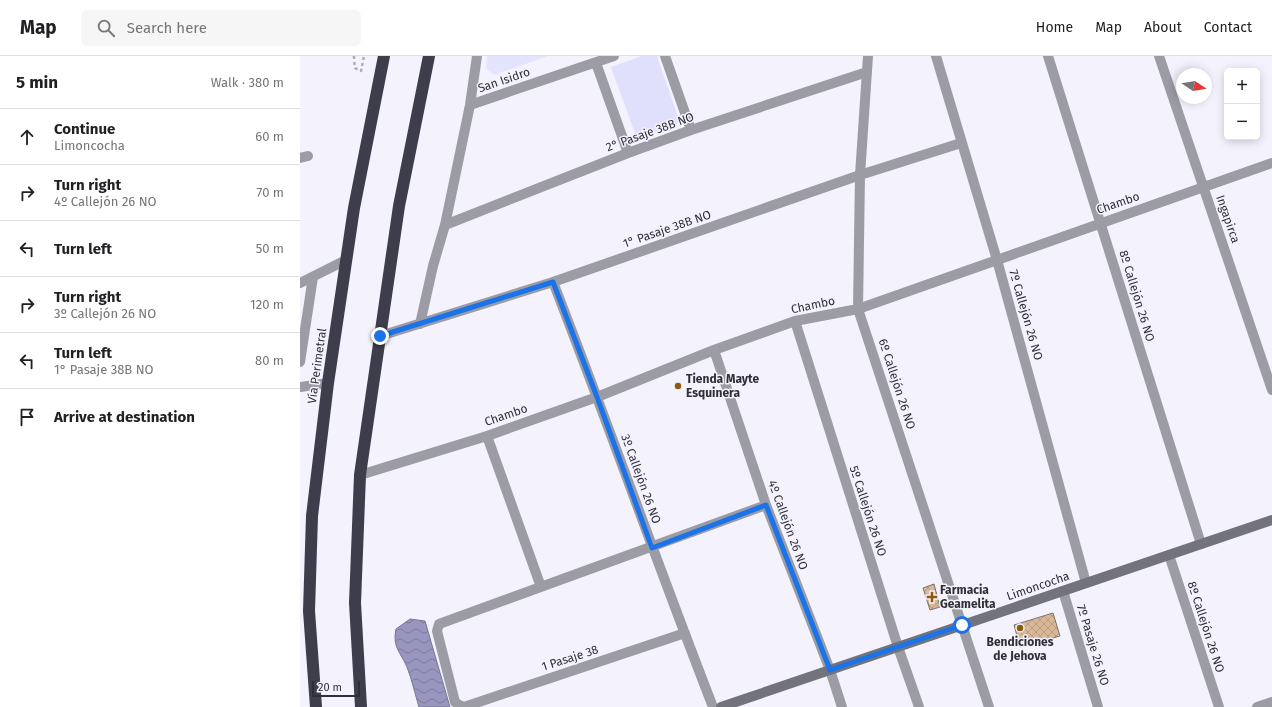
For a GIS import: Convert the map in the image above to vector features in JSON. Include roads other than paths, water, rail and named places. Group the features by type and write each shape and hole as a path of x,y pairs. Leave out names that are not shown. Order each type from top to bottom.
{"highway":[{"name":"Vía Perimetral","path":"316,707 305,611 312,516 328,383 354,208 384,56"},
{"path":"361,707 355,603 360,475 399,206 429,56"}],"street":[{"path":"420,324 433,266 445,225 470,105 477,56"},
{"name":"San Isidro","path":"470,105 614,56"},
{"path":"665,56 692,130"},
{"name":"6º Callejón 26 NO","path":"868,56 860,175 858,309 989,707"},
{"name":"7º Callejón 26 NO","path":"936,56 997,260 1086,583"},
{"name":"8º Callejón 26 NO","path":"1048,56 1201,544"},
{"name":"Ingapirca","path":"1159,56 1272,390"},
{"path":"596,63 628,153"},
{"name":"2° Pasaje 38B NO","path":"445,225 628,153 692,130 867,72"},
{"name":"1° Pasaje 38B NO","path":"380,336 553,282 860,175 961,143"},
{"name":"Chambo","path":"360,475 488,436 597,397 714,350 795,321 858,309 1272,163"},
{"path":"300,283 346,260"},
{"path":"300,362 313,277"},
{"name":"3º Callejón 26 NO","path":"553,282 713,707"},
{"name":"5º Callejón 26 NO","path":"795,321 898,647 919,707"},
{"name":"4º Callejón 26 NO","path":"714,350 766,505 830,670 842,707"},
{"path":"300,387 328,383"},
{"path":"488,436 541,587"},
{"path":"464,706 459,706 455,702 437,631 439,624 652,548 766,505"},
{"name":"Limoncocha","path":"721,707 1272,520"},
{"name":"8º Callejón 26 NO","path":"1169,555 1219,707"},
{"name":"7º Pasaje 26 NO","path":"1063,591 1098,707"},
{"name":"1 Pasaje 38","path":"464,706 685,634"},
{"path":"1257,707 1272,702"}],"water":[{"path":"410,619 425,621 450,707 419,707 409,672 395,641 396,629"}],"place":[{"name":"Tienda Mayte Esquinera","path":"678,386"},
{"name":"Farmacia Geamelita","path":"932,597"},
{"name":"Bendiciones de Jehova","path":"1020,628"}]}
